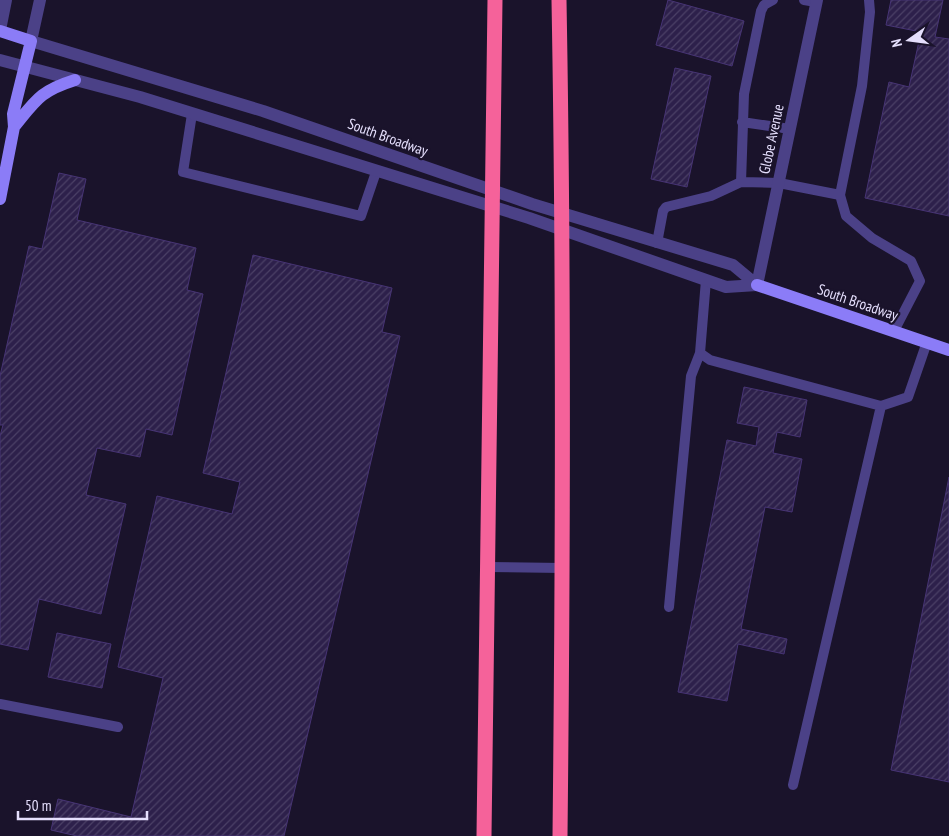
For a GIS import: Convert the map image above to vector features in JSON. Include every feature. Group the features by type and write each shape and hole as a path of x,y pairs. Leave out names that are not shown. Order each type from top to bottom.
{"highway":[{"path":"484,836 495,0"},
{"path":"559,0 562,166 563,568 560,836"}],"street":[{"path":"0,31 6,0"},
{"path":"0,199 14,127 13,114 40,0"},
{"name":"Globe Avenue","path":"757,285 790,129 812,1"},
{"name":"South Broadway","path":"0,31 263,111 358,142 440,174 657,244 733,265 757,285 949,350"},
{"name":"South Broadway","path":"0,60 192,114 529,218 726,287 757,285"},
{"path":"14,127 43,94 53,87 75,80"}],"lane":[{"path":"741,182 744,94 761,11 764,5 773,0"},
{"path":"869,0 870,12 862,86 840,195 846,216 872,238 911,261 920,281 894,331"},
{"path":"192,114 183,172 361,216 376,172"},
{"path":"742,122 790,129"},
{"path":"657,244 663,211 666,207 712,196 741,182 779,183 840,195"},
{"path":"669,607 690,376 700,353 706,280"},
{"path":"700,353 710,360 881,406 908,396 927,342"},
{"path":"793,785 881,406"},
{"path":"488,568 563,568"},
{"path":"0,704 118,727"}],"building":[{"path":"668,0 744,21 732,66 656,45"},
{"path":"891,0 943,0 935,37 949,39 949,216 865,198 889,82 909,87 921,32 886,25"},
{"path":"675,68 711,76 687,187 651,179"},
{"path":"59,173 86,179 77,220 196,248 187,290 203,294 172,435 146,429 140,457 97,448 86,495 126,504 101,614 39,599 28,650 0,644 0,436 3,425 0,425 0,376 29,246 42,249"},
{"path":"253,255 392,288 382,332 400,336 284,836 77,836 51,830 58,799 131,817 163,678 118,667 157,496 232,514 240,482 203,473"},
{"path":"744,387 807,400 800,437 777,432 773,453 802,459 792,512 765,507 741,629 787,639 784,654 738,644 727,701 678,692 727,440 756,446 759,427 737,423"},
{"path":"949,477 949,782 891,770"},
{"path":"57,633 111,644 102,688 48,677"}]}
